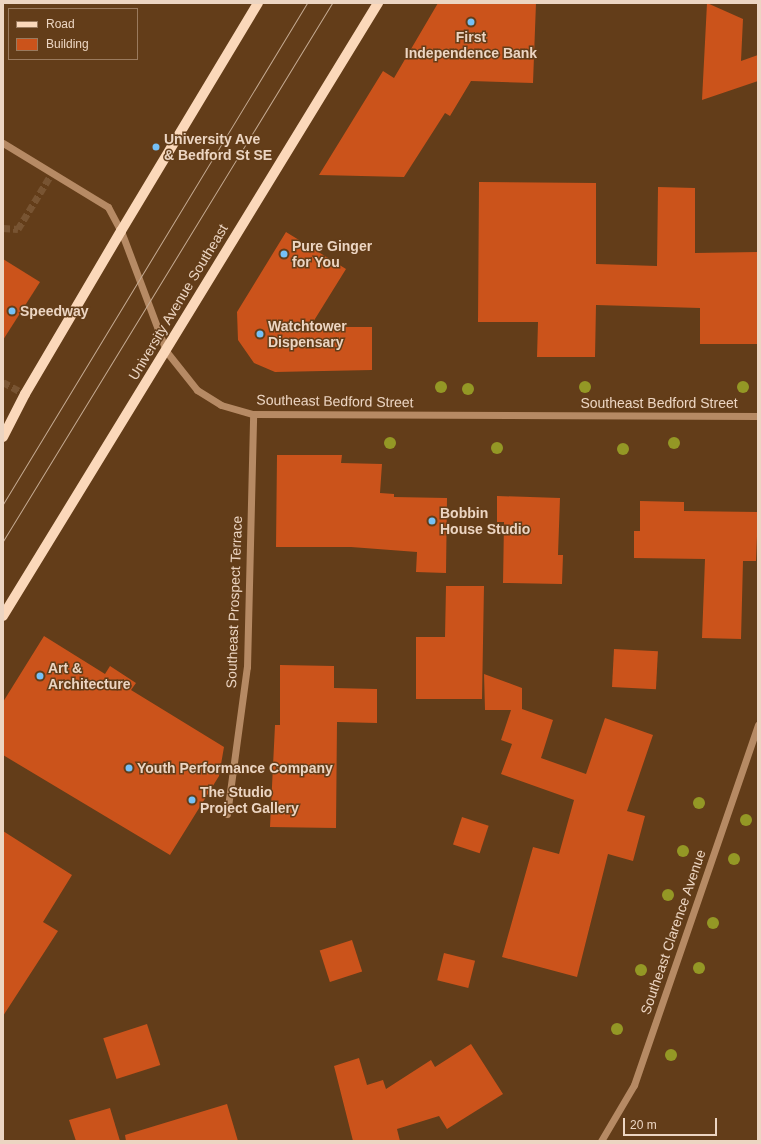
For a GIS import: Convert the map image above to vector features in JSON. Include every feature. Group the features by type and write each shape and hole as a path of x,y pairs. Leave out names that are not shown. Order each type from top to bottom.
{"main road":[{"path":"3,437 25,394 258,3"},
{"name":"University Avenue Southeast","path":"3,616 166,351 238,229 378,3"}],"street":[{"name":"Southeast Bedford Street","path":"3,143 108,207 121,231 166,351 197,390 221,405 253,414 758,416"},
{"name":"Southeast Prospect Terrace","path":"227,814 247,667 253,414"},
{"name":"Southeast Clarence Avenue","path":"601,1141 634,1085 758,726"}],"building":[{"path":"438,3 536,3 533,83 471,81 450,116 445,113 404,177 319,175 383,71 394,78"},
{"path":"707,3 743,19 741,61 758,55 758,81 702,100"},
{"path":"479,182 596,183 596,264 657,266 658,187 695,188 695,253 758,252 758,344 700,344 700,308 596,305 595,357 537,357 538,322 478,322"},
{"path":"286,232 346,269 310,327 372,327 372,370 275,372 254,363 238,340 237,312"},
{"name":"Speedway","path":"3,259 40,282 3,340"},
{"path":"277,455 342,455 341,463 382,464 380,493 394,494 394,497 447,498 446,573 416,572 417,552 351,547 276,547"},
{"path":"497,496 560,498 558,555 563,555 562,584 503,583 504,522 497,522"},
{"path":"640,501 684,502 684,511 758,512 756,561 743,561 741,639 702,638 705,559 634,558 634,531 640,531"},
{"path":"446,586 484,586 482,699 416,699 416,637 445,637"},
{"path":"44,636 105,674 110,666 136,683 131,690 224,747 219,776 170,855 3,755 3,702"},
{"path":"614,649 658,651 656,689 612,687"},
{"path":"280,665 334,666 334,688 377,689 377,723 337,722 336,828 270,827 275,725 280,725"},
{"path":"484,674 522,688 522,709 553,720 541,758 586,774 605,718 653,735 627,811 645,816 633,861 608,854 577,977 502,957 533,847 559,854 574,800 501,774 512,744 501,740 511,710 485,710"},
{"path":"462,817 489,826 480,853 453,845"},
{"path":"3,831 72,875 43,922 58,931 3,1016"},
{"path":"352,940 362,971 330,982 320,951"},
{"path":"444,953 475,961 468,988 437,980"},
{"path":"147,1024 160,1065 117,1079 103,1038"},
{"path":"471,1044 503,1094 447,1129 439,1116 397,1129 400,1141 353,1141 334,1066 359,1058 367,1085 383,1080 386,1089 431,1060 435,1067"},
{"path":"227,1104 238,1141 126,1141 125,1135"},
{"path":"110,1108 120,1141 76,1141 69,1120"}],"tunnel":[{"path":"3,228 18,229 52,173"},
{"path":"3,382 25,394"}],"tram line":[{"path":"3,504 307,3"},
{"path":"3,541 332,3"}],"place":[{"name":"First Independence Bank","path":"471,22"},
{"name":"University Ave & Bedford St SE","path":"156,147"},
{"name":"Pure Ginger for You","path":"284,254"},
{"name":"Speedway","path":"12,311"},
{"name":"Watchtower Dispensary","path":"260,334"},
{"name":"Bobbin House Studio","path":"432,521"},
{"name":"Art & Architecture","path":"40,676"},
{"name":"Youth Performance Company","path":"129,768"},
{"name":"The Studio Project Gallery","path":"192,800"}]}
